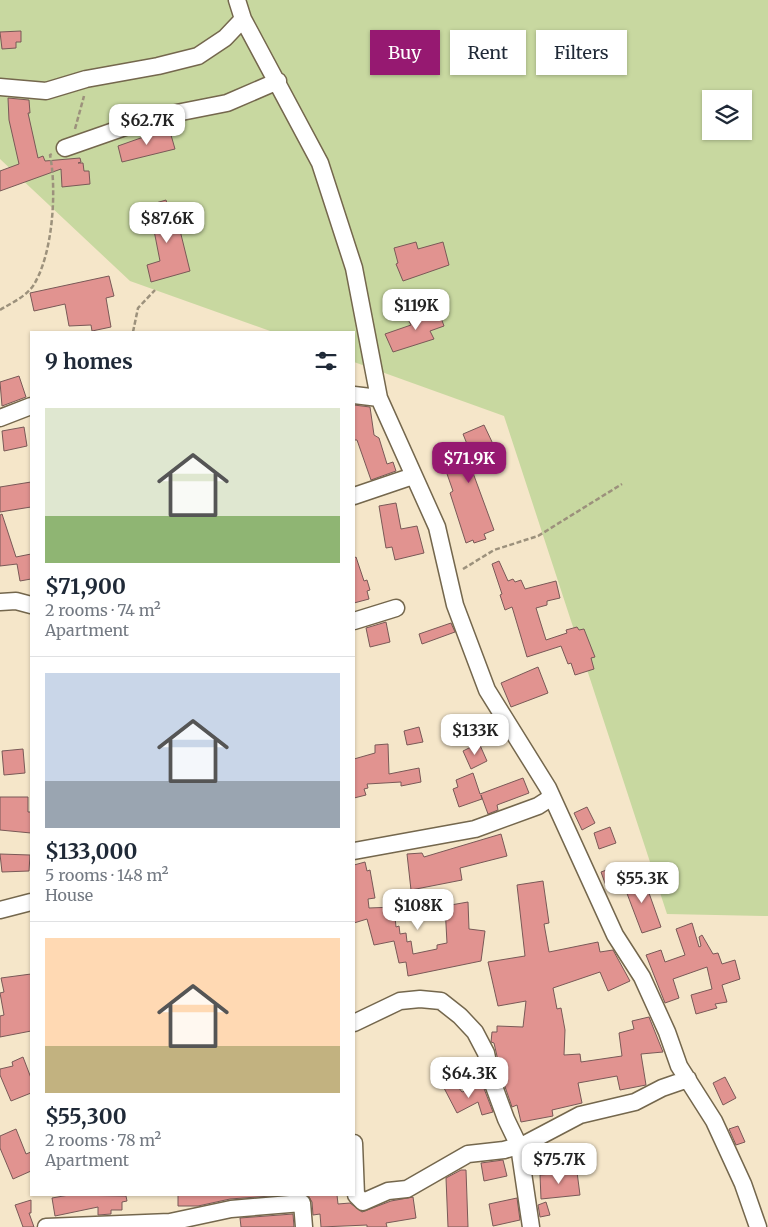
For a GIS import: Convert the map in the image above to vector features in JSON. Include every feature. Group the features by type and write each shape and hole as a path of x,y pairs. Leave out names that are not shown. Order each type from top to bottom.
{"street":[{"path":"237,0 243,19 278,81 320,163 354,268 379,398 437,527 455,605 487,690 552,797 616,935 642,977 667,1032 679,1066 714,1121 743,1184 758,1227"},
{"path":"0,87 46,91 86,79 158,66 198,56 225,38 243,19"},
{"path":"65,148 150,118 227,102 278,81"},
{"path":"355,396 379,398"},
{"path":"0,418 30,406"},
{"path":"355,496 413,476"},
{"path":"0,602 16,601 30,605"},
{"path":"355,621 396,608"},
{"path":"355,851 475,829 538,806 552,797"},
{"path":"0,910 30,902"},
{"path":"355,1023 400,1002 420,999 441,1001 460,1016 475,1032 486,1053 492,1081 506,1119 519,1146 531,1227"},
{"path":"355,1169 356,1195 363,1202 388,1191 407,1189 468,1154 519,1146 580,1115 636,1102 662,1088 688,1079"},
{"path":"46,1227 170,1224 230,1209 302,1203 304,1227"}],"path":[{"path":"0,309 11,306 33,286 42,267 54,197 54,176 50,155 65,148 77,126 86,79"},
{"path":"133,331 138,308 155,290"},
{"path":"448,577 494,550 538,536 622,484"}],"green space":[{"path":"0,0 768,0 768,916 667,914 504,416 355,362 355,331 270,331 130,281 0,159"}],"building":[{"path":"21,31 21,42 16,42 16,48 2,49 0,32"},
{"path":"8,98 29,100 30,113 28,113 38,158 43,156 45,161 80,158 81,162 78,163 83,163 84,171 89,171 90,184 62,187 61,169 0,191 0,171 19,164 9,120"},
{"path":"169,128 175,149 122,162 118,146"},
{"path":"166,200 169,211 175,210 190,271 151,282 147,265 160,261 149,205"},
{"path":"416,242 418,249 443,242 449,265 403,281 396,264 398,263 394,248"},
{"path":"109,276 114,296 106,298 111,327 92,331 91,325 69,326 65,304 34,311 30,293"},
{"path":"437,307 444,326 430,331 434,339 393,352 385,334 411,325 409,321 428,314 427,310"},
{"path":"19,376 26,397 2,406 0,382"},
{"path":"355,405 370,407 374,435 379,438 387,464 393,462 396,471 371,480 357,440 355,440"},
{"path":"484,425 493,444 492,452 469,462 494,530 484,534 486,539 474,543 473,540 466,543 450,493 453,491 446,471 443,472 437,456 467,444 463,434"},
{"path":"24,427 27,446 4,451 2,431"},
{"path":"30,482 30,507 0,512 0,487"},
{"path":"396,503 401,529 417,526 424,553 395,560 392,547 386,548 379,506"},
{"path":"2,514 16,557 30,554 30,579 20,581 17,564 0,566 0,515"},
{"path":"355,558 364,581 367,580 370,590 367,591 369,599 355,603"},
{"path":"499,561 508,581 513,579 515,582 521,580 525,589 556,581 560,598 547,601 547,605 536,608 546,640 567,633 566,630 577,627 579,630 584,629 595,657 591,658 594,669 575,675 571,663 568,664 561,646 527,657 512,607 505,610 500,595 502,594 492,564"},
{"path":"386,622 390,642 370,647 366,628"},
{"path":"451,623 455,632 422,644 419,634"},
{"path":"538,667 548,693 511,707 501,683"},
{"path":"419,727 423,742 407,745 404,731"},
{"path":"479,743 487,761 471,769 463,751"},
{"path":"388,744 389,774 419,768 421,782 401,786 401,782 367,784 368,788 364,789 366,795 355,798 355,759 375,753 375,745"},
{"path":"23,749 25,773 4,775 2,751"},
{"path":"473,773 480,794 523,778 529,793 497,805 498,810 488,814 481,795 482,799 459,807 453,789 458,787 456,780"},
{"path":"0,797 28,797 30,833 0,830"},
{"path":"587,807 595,823 582,830 574,813"},
{"path":"610,827 616,843 599,849 594,833"},
{"path":"501,834 507,856 460,868 462,880 411,890 407,854 422,853 424,857"},
{"path":"0,854 30,855 29,871 2,872"},
{"path":"365,862 367,871 370,870 375,898 368,899 369,908 394,907 396,927 399,926 400,934 406,933 407,942 411,941 413,954 437,949 437,945 447,943 445,906 468,902 469,929 485,931 481,961 408,976 406,962 399,963 394,941 374,945 367,919 355,923 355,865"},
{"path":"626,863 631,877 606,886 601,872"},
{"path":"643,876 661,927 642,933 623,883"},
{"path":"543,881 549,923 544,924 549,952 598,942 600,952 613,950 630,981 608,991 600,972 553,988 557,1009 561,1008 565,1030 564,1055 580,1054 581,1062 622,1056 619,1033 634,1029 632,1021 649,1017 663,1052 641,1054 646,1085 620,1090 617,1076 578,1083 582,1103 552,1110 553,1116 521,1122 517,1105 512,1107 502,1078 494,1043 491,1042 492,1032 497,1032 497,1026 523,1027 526,1001 498,1006 488,962 525,956 517,885"},
{"path":"692,923 699,947 701,946 699,937 702,935 713,954 718,953 722,964 735,960 740,979 722,985 727,1002 715,1004 717,1008 696,1014 691,995 712,989 707,967 673,979 679,998 665,1003 646,955 661,950 665,962 685,955 676,929"},
{"path":"30,974 30,1031 0,1037 0,1016 4,1015 0,993 4,992 1,978"},
{"path":"23,1057 30,1075 30,1093 11,1101 0,1075 0,1069 13,1066 12,1062"},
{"path":"725,1077 736,1098 723,1105 713,1083"},
{"path":"455,1083 462,1092 483,1086 493,1112 482,1115 478,1102 457,1113 444,1088"},
{"path":"738,1126 745,1142 736,1145 729,1129"},
{"path":"16,1129 26,1154 30,1152 30,1171 13,1179 0,1148 0,1136"},
{"path":"503,1160 507,1176 484,1181 481,1163"},
{"path":"461,1170 466,1170 468,1227 448,1227 446,1178"},
{"path":"577,1172 580,1195 541,1199 540,1175"},
{"path":"63,1196 126,1196 127,1201 122,1202 122,1210 111,1210 111,1214 98,1215 98,1207 55,1216 52,1198"},
{"path":"178,1196 271,1196 230,1199 198,1206 178,1206"},
{"path":"309,1196 337,1196 338,1204 350,1203 362,1212 391,1201 413,1197 416,1218 386,1223 387,1227 367,1227 367,1225 321,1227 320,1214 313,1215 312,1202"},
{"path":"517,1198 520,1220 493,1226 489,1204"},
{"path":"31,1200 31,1213 29,1213 34,1227 23,1227 15,1205"},
{"path":"546,1202 550,1215 540,1217 538,1205"},
{"path":"293,1214 294,1227 241,1227 240,1218"}]}
